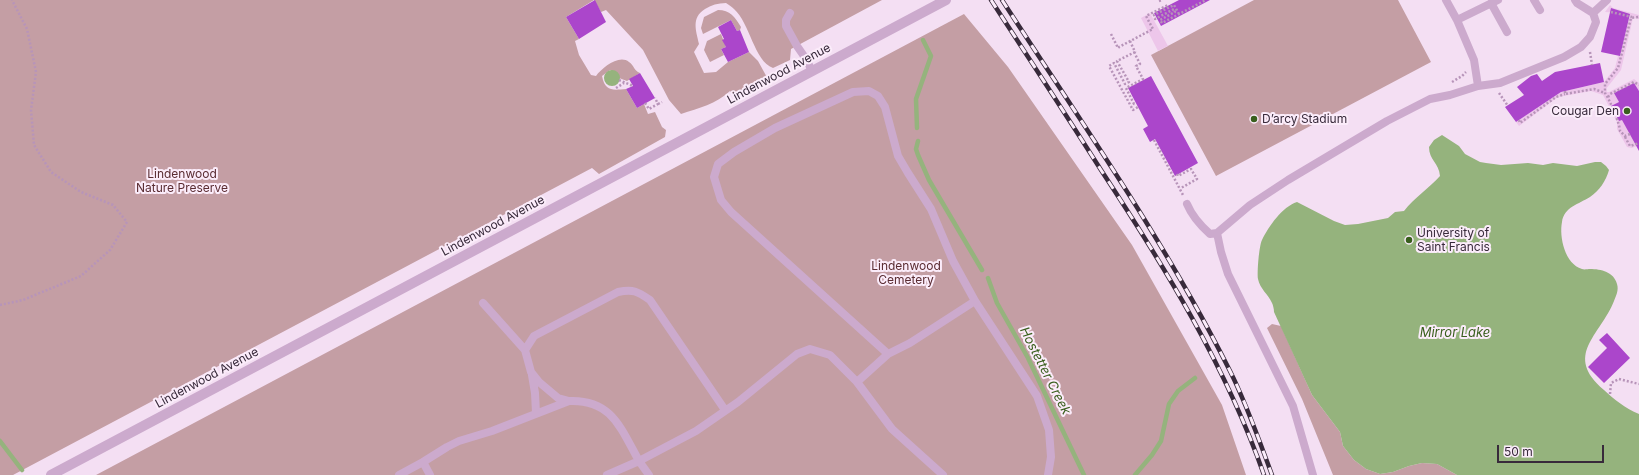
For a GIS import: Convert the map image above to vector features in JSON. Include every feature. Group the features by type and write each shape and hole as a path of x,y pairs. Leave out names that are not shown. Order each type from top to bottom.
{"street":[{"name":"Lindenwood Avenue","path":"51,475 946,0"}],"lane":[{"path":"1446,0 1457,20 1474,60 1478,86"},
{"path":"1534,0 1540,10"},
{"path":"1187,204 1191,213 1210,234 1218,233 1250,205 1288,180 1387,121 1430,99 1450,96 1478,86 1500,83 1564,57 1581,47 1590,37 1596,22 1593,13 1577,3 1575,0"},
{"path":"1457,20 1495,2 1507,32"},
{"path":"1593,13 1605,2"},
{"path":"790,13 786,20 786,26 812,71"},
{"path":"888,354 731,212 721,200 715,182 715,170 718,164 734,152 775,128 852,92 869,91 878,96 885,107 898,156 931,209 953,260 975,301 1037,396 1049,430 1051,457 1048,475"},
{"path":"1218,233 1221,252 1228,274 1292,406 1313,475"},
{"path":"525,350 534,336 618,292 628,290 637,291 650,300 725,410"},
{"path":"857,382 888,354 910,344 975,301"},
{"path":"483,303 525,350 535,393 536,413"},
{"path":"607,475 639,461 696,431 738,402 797,354 810,349 830,355 857,382 892,428 943,475"},
{"path":"531,372 539,382 558,398 569,401 592,403 602,407 610,414 649,475"},
{"path":"399,475 423,462 447,446 492,431 569,401"},
{"path":"423,462 430,475"}],"path":[{"path":"0,305 23,300 82,276 110,250 127,222 113,205 80,192 51,172 34,145 31,110 36,72 27,29 12,0"},
{"path":"1166,0 1169,6"},
{"path":"1169,6 1154,15 1155,19 1174,9 1175,12 1160,20 1162,23 1206,0"},
{"path":"1605,2 1610,12 1639,17"},
{"path":"1111,34 1118,48 1153,29 1146,16 1174,4 1179,14"},
{"path":"1605,94 1605,84 1618,68 1632,16"},
{"path":"1130,41 1140,64 1136,66 1143,78 1126,88 1134,104 1136,103"},
{"path":"1134,52 1117,61 1129,82 1125,84 1114,63 1109,66 1133,110 1138,107"},
{"path":"619,80 633,86"},
{"path":"1608,97 1610,94 1634,82 1639,85"},
{"path":"616,88 624,83"},
{"path":"1519,120 1520,123 1565,92 1594,89 1608,97 1620,123 1620,131 1625,136 1630,146 1639,143"},
{"path":"655,98 658,104"},
{"path":"646,103 649,109 662,102"},
{"path":"1625,136 1630,134"},
{"path":"1154,140 1181,188 1197,179 1191,169 1178,176 1177,174"},
{"path":"1610,394 1611,384 1619,379 1639,384"}],"green space":[{"name":"Lindenwood Nature Preserve","path":"0,0 594,0 566,17 579,39 575,41 579,55 591,75 596,76 606,66 616,61 625,60 631,63 636,71 640,73 627,81 619,78 619,75 610,70 602,76 603,81 610,89 626,89 637,108 644,104 648,114 655,112 662,127 666,130 665,137 599,174 592,168 13,475 0,475"},
{"path":"594,0 882,0 791,49 790,60 773,68 761,58 744,23 733,8 726,3 720,3 707,8 698,16 696,20 699,44 694,52 704,73 716,72 728,62 749,52 758,61 769,81 740,98 736,98 730,91 719,99 701,108 681,114 669,100 643,50 606,10 601,12"},
{"name":"D’arcy Stadium","path":"1254,0 1398,0 1431,62 1216,176 1151,55"},
{"path":"718,10 726,11 732,15 741,27 740,30 737,31 731,20 703,34 701,28 704,17"},
{"name":"Lindenwood Cemetery","path":"964,14 1008,67 1132,245 1222,405 1246,475 96,475"},
{"path":"721,34 726,47 721,49 724,55 710,62 704,50 707,41"},
{"path":"1272,324 1281,326 1312,395 1340,432 1343,446 1354,460 1366,469 1380,474 1393,472 1422,463 1437,464 1457,475 1333,475 1302,399 1267,328"}],"shaded area":[{"path":"1610,5 1613,8 1639,15 1639,19 1633,18 1621,70 1606,89 1607,92 1609,92 1634,79 1639,83 1639,91 1634,83 1615,93 1619,102 1611,106 1619,121 1627,117 1625,125 1635,144 1639,145 1632,148 1627,147 1617,129 1617,122 1603,95 1591,91 1558,97 1519,126 1516,122 1561,92 1604,82 1615,68 1618,56 1620,56 1630,14 1605,12"},
{"path":"1150,13 1168,46 1158,51 1141,18"}],"water":[{"path":"612,70 619,75 620,78 615,85 612,86 605,81 604,78 609,71"},
{"name":"Mirror Lake","path":"1442,135 1459,146 1465,154 1480,162 1501,165 1528,163 1543,165 1553,163 1577,166 1601,162 1609,170 1599,189 1590,197 1569,209 1563,217 1561,235 1564,249 1571,262 1583,269 1594,269 1610,274 1618,286 1614,301 1608,313 1588,346 1585,356 1586,366 1592,378 1604,390 1620,404 1639,414 1639,475 1457,475 1437,464 1422,463 1393,472 1380,474 1366,469 1354,460 1343,446 1340,432 1312,395 1274,312 1272,303 1259,283 1258,265 1262,240 1272,223 1281,213 1291,204 1297,202 1345,225 1388,218 1395,212 1404,211 1440,176 1438,168 1429,151 1429,147 1434,140"}],"building":[{"path":"595,0 606,22 579,39 566,17"},
{"path":"1179,0 1210,0 1161,26 1154,13"},
{"path":"1611,8 1630,14 1620,56 1601,52"},
{"path":"731,20 737,31 740,30 749,52 728,62 721,49 726,47 718,27"},
{"path":"1600,63 1604,82 1561,92 1516,122 1505,107 1524,95 1517,87 1531,76 1537,74 1542,81 1555,72"},
{"path":"640,73 655,98 637,108 626,89 633,86 629,79"},
{"path":"1151,76 1198,163 1175,176 1155,139 1150,142 1143,129 1148,126 1128,88"},
{"name":"Cougar Den","path":"1634,83 1639,91 1639,151 1622,120 1619,121 1611,106 1619,102 1614,93"},
{"path":"1607,333 1630,358 1604,383 1588,367 1607,348 1599,340"}],"waterway":[{"name":"Hostetter Creek","path":"917,128 916,99 931,56 923,40"},
{"name":"Hostetter Creek","path":"918,141 916,149 929,180 982,270"},
{"name":"Hostetter Creek","path":"988,278 997,303 1028,358 1084,475"},
{"path":"1135,475 1152,455 1161,441 1169,404 1178,391 1195,378"},
{"path":"0,441 22,470"}],"railway":[{"path":"991,0 1125,206 1192,318 1231,395 1249,435 1264,475"},
{"path":"1002,0 1121,182 1178,275 1230,371 1242,397 1272,475"}],"place":[{"name":"Cougar Den","path":"1627,111"},
{"name":"D’arcy Stadium","path":"1254,119"},
{"name":"University of Saint Francis","path":"1409,240"}]}
